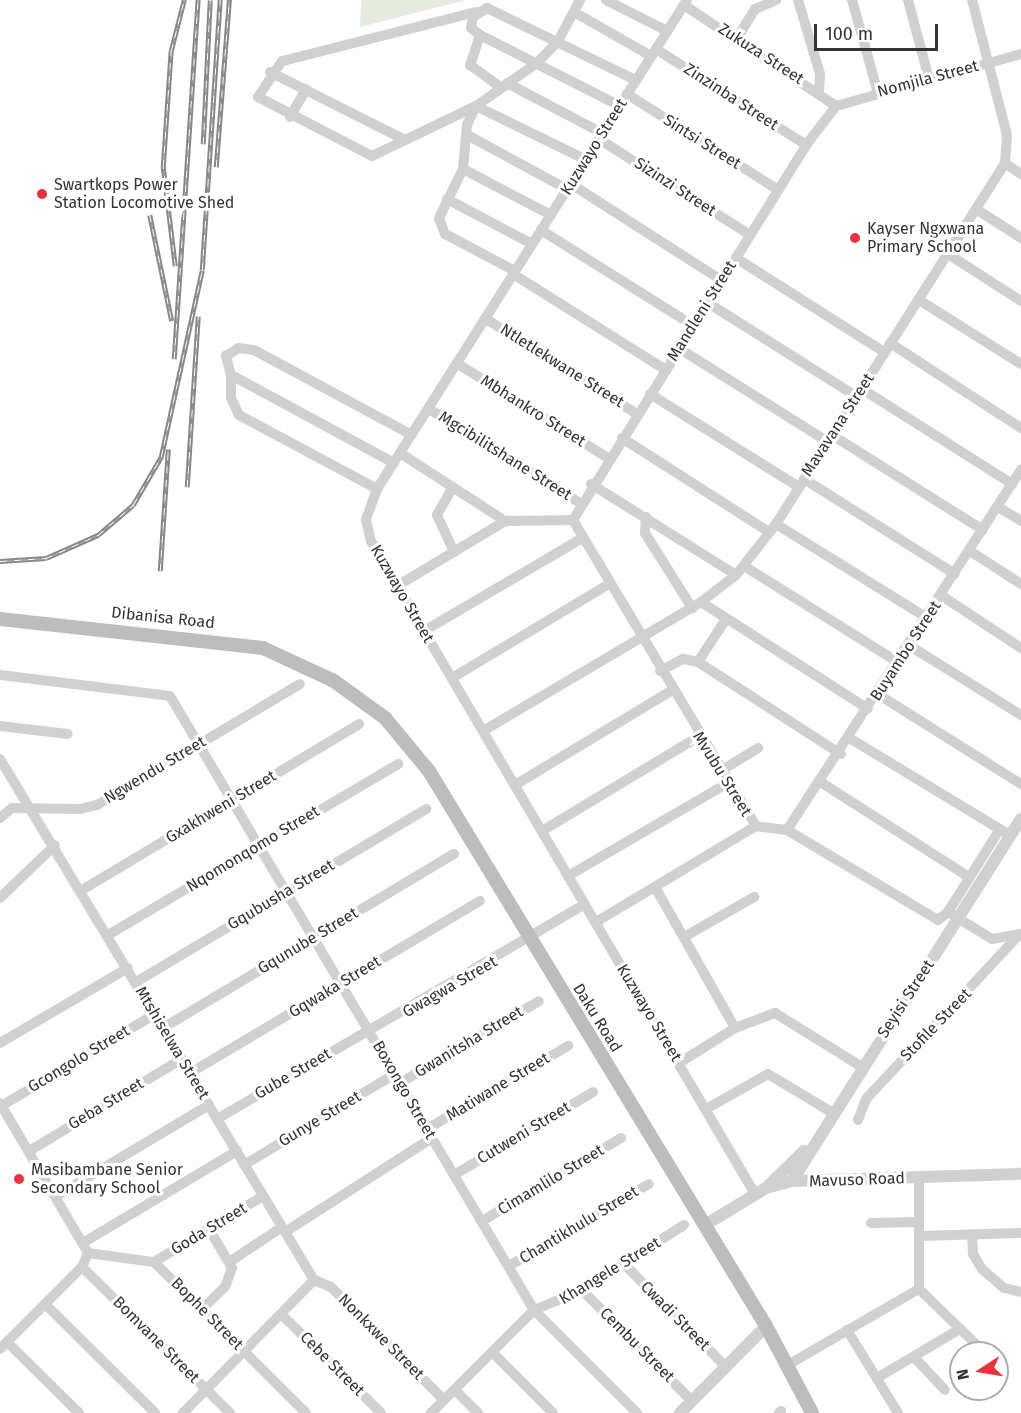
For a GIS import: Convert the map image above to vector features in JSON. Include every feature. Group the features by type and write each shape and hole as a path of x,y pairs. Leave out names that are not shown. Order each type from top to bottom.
{"main road":[{"name":"Dibanisa Road","path":"0,619 248,645 318,671"},
{"name":"Daku Road","path":"318,671 365,700 412,747 766,1326 812,1413"}],"street":[{"path":"580,0 558,41 537,63 503,84 476,106 403,139 372,156 290,117 258,97 270,72 289,59 487,8 558,41 635,80"},
{"path":"606,0 667,31"},
{"path":"737,38 755,9 776,0"},
{"path":"798,0 820,74 819,92"},
{"path":"852,0 878,93"},
{"path":"908,0 929,79"},
{"name":"Mavavana Street","path":"483,731 697,605 740,570 773,528 1005,164 1007,135 972,0"},
{"name":"Kuzwayo Street","path":"685,2 377,489 367,530 397,586 706,1109 761,1191"},
{"name":"Zukuza Street","path":"685,2 819,92 836,106"},
{"path":"476,12 470,26 480,35 620,106"},
{"name":"Zinzinba Street","path":"574,12 653,53 806,145"},
{"name":"Sizinzi Street","path":"480,35 470,67 601,136 750,235"},
{"name":"Nomjila Street","path":"836,106 1021,54"},
{"path":"270,72 403,139"},
{"path":"290,117 306,89"},
{"name":"Sintsi Street","path":"627,94 778,189"},
{"path":"476,106 467,125 469,136 463,169 438,221 442,232 514,272 666,370"},
{"path":"476,106 585,160"},
{"name":"Mandleni Street","path":"573,520 591,484 680,349 778,189 806,145 836,106"},
{"path":"469,136 569,187 721,280"},
{"path":"1005,164 1021,173"},
{"path":"463,169 550,215"},
{"path":"447,200 532,244"},
{"path":"976,209 1021,238"},
{"path":"542,230 694,326"},
{"path":"948,254 1021,301"},
{"path":"736,258 1021,428"},
{"path":"919,300 1021,364"},
{"path":"708,303 1012,484"},
{"name":"Ntletlekwane Street","path":"486,319 637,414"},
{"path":"377,489 240,415 232,403 231,375 225,356 249,349 412,435"},
{"path":"680,349 983,530"},
{"name":"Mbhankro Street","path":"458,364 608,458"},
{"path":"231,375 453,487 505,521"},
{"path":"650,393 955,574"},
{"name":"Mgcibilitshane Street","path":"429,409 580,503"},
{"path":"622,438 927,618"},
{"name":"Buyambo Street","path":"787,830 851,740 868,709 999,507 1021,469"},
{"path":"591,484 899,663"},
{"path":"453,487 437,515 454,552"},
{"path":"999,507 1021,521"},
{"path":"646,518 645,533 697,605 726,619 868,709"},
{"path":"397,586 505,521 573,520"},
{"name":"Mvubu Street","path":"573,520 581,539 726,784 756,826 787,830 938,920 953,914"},
{"path":"424,631 581,539"},
{"path":"970,551 1021,584"},
{"path":"452,678 609,584"},
{"path":"942,596 1021,648"},
{"path":"698,662 726,619"},
{"path":"910,646 1021,715"},
{"path":"660,671 683,659 698,662 841,754"},
{"name":"Boxongo Street","path":"0,675 167,693 260,845 534,1310 638,1413"},
{"name":"Ngwendu Street","path":"2,811 28,807 91,807 300,684"},
{"path":"515,785 671,691"},
{"path":"879,695 1021,784"},
{"name":"Gxakhweni Street","path":"82,890 359,724"},
{"path":"0,726 68,734"},
{"path":"542,831 698,737"},
{"path":"851,740 998,832 1011,836"},
{"path":"719,772 758,748"},
{"name":"Mtshiselwa Street","path":"0,759 28,807 55,845 283,1230 315,1280"},
{"name":"Nqomonqomo Street","path":"108,935 398,764"},
{"path":"822,783 969,877"},
{"path":"568,876 726,784"},
{"name":"Gqubusha Street","path":"136,982 426,809"},
{"name":"Seyisi Street","path":"792,1181 815,1138 862,1067 953,914 1021,819"},
{"path":"596,922 756,826"},
{"path":"998,832 969,877 953,914 992,939 1020,934"},
{"path":"0,898 55,845"},
{"name":"Gqunube Street","path":"163,1028 454,854"},
{"path":"655,887 735,1028"},
{"path":"684,937 754,897"},
{"name":"Gqwaka Street","path":"190,1073 480,901"},
{"name":"Gwagwa Street","path":"371,1033 530,942 585,904"},
{"name":"Stofile Street","path":"858,1120 866,1099 1020,934"},
{"path":"0,1043 128,968"},
{"name":"Gwanitsha Street","path":"397,1079 539,1001"},
{"path":"679,1063 735,1028 775,1012 862,1067"},
{"name":"Gcongolo Street","path":"1,1104 155,1014"},
{"name":"Gube Street","path":"217,1119 371,1033"},
{"name":"Matiwane Street","path":"231,1261 283,1230 568,1046"},
{"name":"Geba Street","path":"31,1150 182,1059"},
{"path":"706,1109 768,1074 832,1113"},
{"name":"Gunye Street","path":"244,1164 397,1079"},
{"name":"Cutweni Street","path":"454,1175 593,1092"},
{"path":"1,1104 86,1241 88,1253 82,1267 4,1345 79,1413"},
{"path":"58,1195 209,1106"},
{"name":"Cimamlilo Street","path":"482,1221 621,1138"},
{"path":"761,1191 815,1138"},
{"path":"86,1241 237,1152"},
{"path":"808,1153 810,1171 826,1182"},
{"name":"Mavuso Road","path":"705,1225 761,1191 792,1181 826,1182 1021,1174"},
{"path":"918,1178 920,1289 972,1341"},
{"name":"Chantikhulu Street","path":"508,1266 649,1184"},
{"name":"Goda Street","path":"154,1262 263,1196"},
{"path":"871,1223 919,1222"},
{"name":"Khangele Street","path":"534,1310 582,1290 684,1225"},
{"path":"202,1309 229,1282 231,1261 209,1229"},
{"path":"920,1236 1021,1233"},
{"path":"972,1234 973,1254 982,1269 1004,1288 1021,1292"},
{"path":"88,1253 154,1262"},
{"name":"Bophe Street","path":"154,1262 306,1413"},
{"name":"Cwadi Street","path":"624,1264 726,1367"},
{"name":"Bomvane Street","path":"82,1267 230,1413"},
{"path":"183,1413 315,1280"},
{"name":"Nonkxwe Street","path":"315,1280 331,1287 444,1400"},
{"path":"786,1366 920,1289"},
{"name":"Cembu Street","path":"582,1290 692,1401"},
{"path":"45,1304 154,1413"},
{"path":"431,1413 534,1310"},
{"name":"Cebe Street","path":"282,1315 381,1413"},
{"path":"680,1413 766,1326"},
{"path":"877,1378 960,1329"},
{"path":"847,1330 898,1413"},
{"path":"492,1352 553,1413"},
{"path":"914,1357 945,1390"},
{"path":"455,1390 478,1413"}],"shaded area":[{"path":"361,0 466,0 360,27"}],"railway":[{"path":"175,266 163,167 171,51 184,0"},
{"path":"174,359 198,0"},
{"path":"203,144 210,0"},
{"path":"0,561 46,558 98,535 133,505 161,457 202,270 220,0"},
{"path":"216,167 229,0"},
{"path":"150,215 172,321"},
{"path":"187,487 198,316"},
{"path":"160,571 168,449"}],"place":[{"name":"Swartkops Power Station Locomotive Shed","path":"42,194"},
{"name":"Kayser Ngxwana Primary School","path":"855,238"},
{"name":"Masibambane Senior Secondary School","path":"19,1179"}]}
